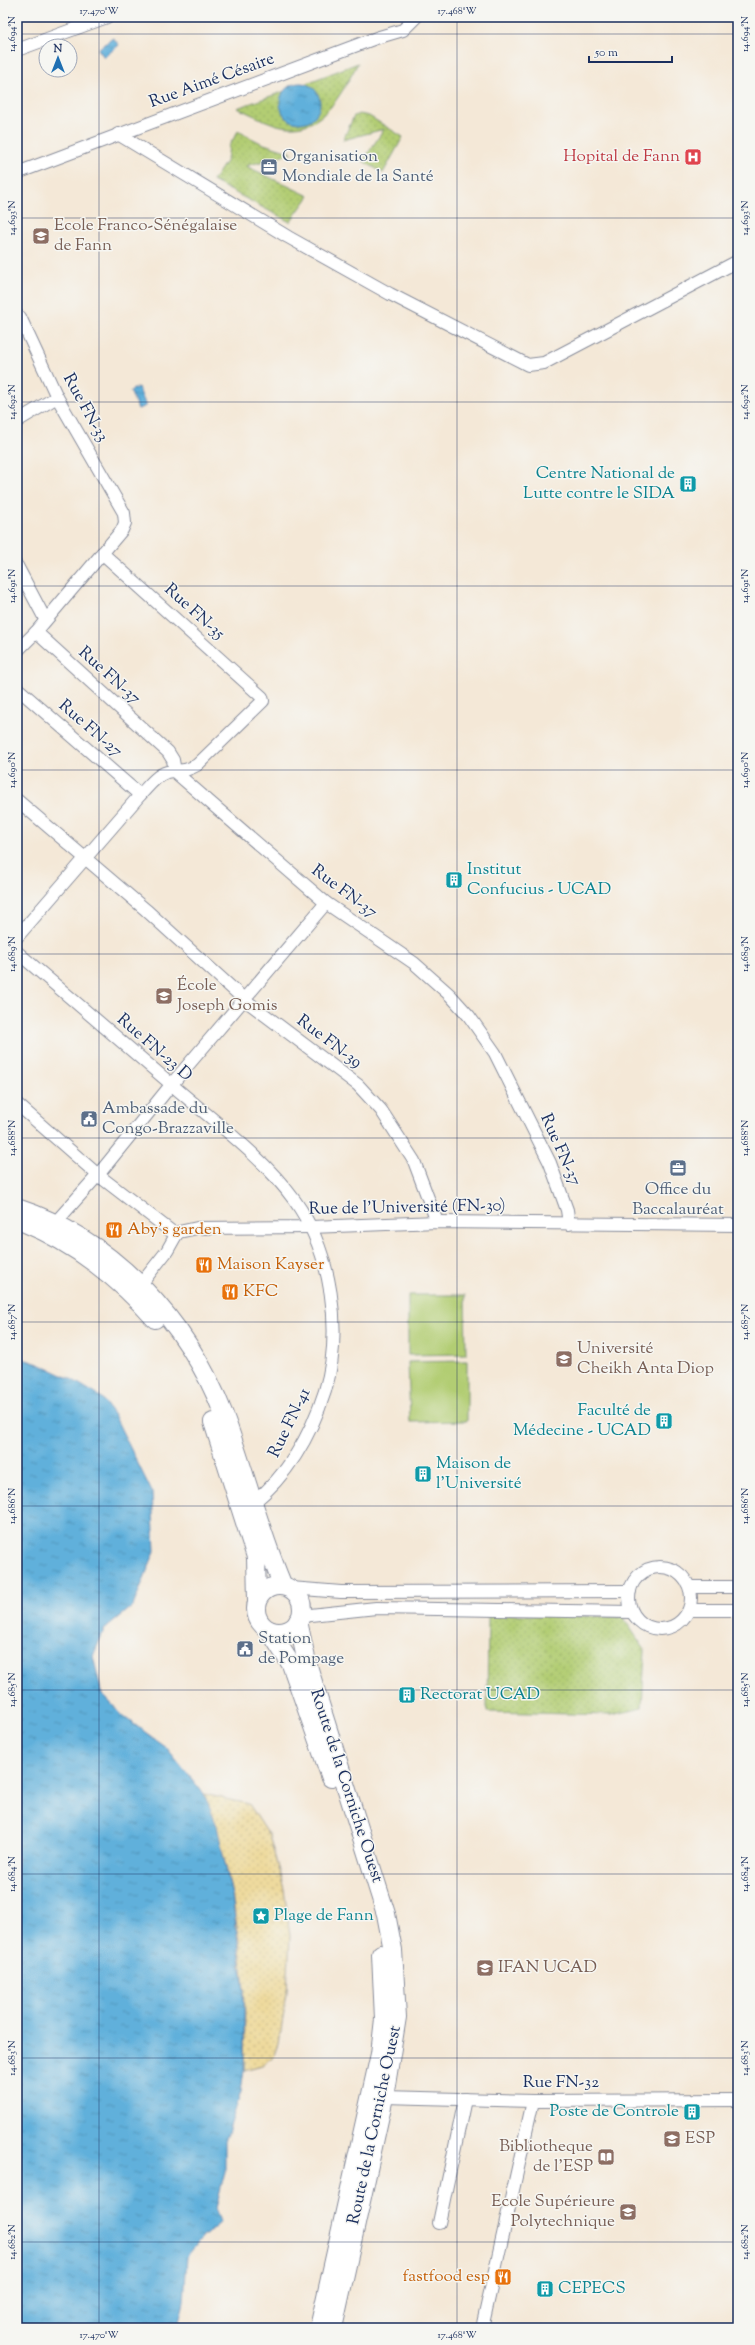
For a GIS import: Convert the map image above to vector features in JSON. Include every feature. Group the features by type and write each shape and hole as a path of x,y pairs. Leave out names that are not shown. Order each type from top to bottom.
{"highway":[{"path":"17,1208 55,1224 93,1247 141,1284 189,1346 212,1386 224,1415 253,1503 287,1587 302,1603 300,1619 285,1631 269,1630 258,1620 256,1613 256,1557 250,1534 213,1422 202,1393 189,1368 161,1326 122,1286 92,1262 58,1240 17,1220"},
{"path":"257,1600 267,1589 287,1587"},
{"name":"Route de la Corniche Ouest","path":"300,1619 307,1663 386,1914 393,1950 397,1986 397,2017 384,2097 333,2328"},
{"name":"Route de la Corniche Ouest","path":"269,1630 291,1664 298,1680 364,1876 375,1917 384,1974 384,2019 380,2054 319,2328"}],"street":[{"path":"17,50 107,17"},
{"name":"Rue Aimé Césaire","path":"17,173 376,38 403,30 416,17"},
{"path":"118,134 288,237 390,294 528,365 544,363 738,261"},
{"name":"Rue FN-33","path":"20,317 57,397 124,513 125,523 122,530 102,554"},
{"path":"17,421 57,397"},
{"path":"17,651 36,632 45,619 102,554"},
{"name":"Rue FN-35","path":"102,554 262,697 263,701 197,765 186,771 175,772"},
{"path":"17,566 45,619"},
{"name":"Rue FN-37","path":"36,632 168,752 173,760 175,772 326,903 414,963 450,996 469,1016 495,1053 544,1151 568,1210 569,1224"},
{"name":"Rue FN-27","path":"17,688 140,795"},
{"path":"17,937 140,795 160,775 175,772"},
{"name":"Rue FN-39","path":"17,800 146,910 245,1000 358,1085 381,1110 414,1160 437,1222"},
{"path":"55,1224 98,1175 171,1085 245,1000 326,903"},
{"name":"Rue FN-23 D","path":"17,952 258,1159 295,1201 311,1227"},
{"path":"17,1104 98,1175 176,1235 167,1251 141,1284"},
{"name":"Rue de l'Université (FN-30)","path":"176,1235 179,1232 197,1228 311,1227 437,1222 738,1225"},
{"name":"Rue FN-41","path":"253,1503 271,1489 288,1470 304,1442 318,1412 331,1366 334,1321 331,1292 311,1227"},
{"path":"654,1568 667,1568 679,1573 690,1587 692,1602 689,1610 686,1617 674,1627 657,1629 641,1623 632,1612 629,1602 630,1591 638,1576 654,1568"},
{"path":"287,1587 340,1592 630,1591"},
{"path":"690,1587 738,1587"},
{"path":"300,1619 376,1608 632,1612"},
{"path":"689,1610 738,1610"},
{"name":"Rue FN-32","path":"384,2097 533,2101 738,2100"},
{"path":"439,2223 465,2099"},
{"path":"482,2328 533,2101"}],"green space":[{"path":"358,63 336,101 316,120 304,125 290,127 274,124 237,108 285,91 280,105 287,119 313,88 304,84"},
{"path":"359,114 369,116 403,137 383,173 363,161 384,129 343,140 354,116"},
{"path":"238,131 261,143 292,153 246,166 309,196 290,222 213,181 227,160 229,146"},
{"path":"408,1295 465,1295 466,1354 408,1355"},
{"path":"467,1361 467,1421 410,1422 408,1362"},
{"path":"488,1614 623,1617 645,1650 642,1708 611,1715 487,1712"}],"sand":[{"name":"Plage de Fann","path":"204,1794 249,1804 269,1835 284,1889 290,1936 287,1992 279,2044 275,2055 262,2065 244,2070 245,2000 239,1941 226,1866 220,1841"}],"water":[{"path":"113,38 119,45 104,57 98,49"},
{"path":"300,83 308,85 314,89 318,95 320,103 318,111 314,117 308,121 300,123 292,121 286,117 282,111 280,103 282,95 286,89 292,85"},
{"path":"138,387 146,406 138,409 130,391"},
{"path":"17,1357 39,1364 73,1380 101,1397 115,1417 152,1492 155,1551 133,1606 104,1630 93,1656 102,1694 124,1717 166,1747 204,1794 217,1826 232,1896 244,1991 244,2070 241,2092 225,2142 225,2172 216,2208 221,2222 203,2237 187,2256 184,2302 178,2326 170,2328 17,2328"}],"place":[{"name":"Hopital de Fann","path":"693,157"},
{"name":"Organisation Mondiale de la Santé","path":"269,167"},
{"name":"Ecole Franco-Sénégalaise de Fann","path":"41,236"},
{"name":"Centre National de Lutte contre le SIDA","path":"688,484"},
{"name":"Institut Confucius - UCAD","path":"454,880"},
{"name":"École Joseph Gomis","path":"164,996"},
{"name":"Ambassade du Congo-Brazzaville","path":"89,1119"},
{"name":"Office du Baccalauréat","path":"678,1168"},
{"name":"Aby's garden","path":"114,1230"},
{"name":"Maison Kayser","path":"204,1265"},
{"name":"KFC","path":"230,1292"},
{"name":"Université Cheikh Anta Diop","path":"564,1359"},
{"name":"Faculté de Médecine - UCAD","path":"664,1421"},
{"name":"Maison de l'Université","path":"423,1474"},
{"name":"Station de Pompage","path":"245,1649"},
{"name":"Rectorat UCAD","path":"407,1695"},
{"name":"Plage de Fann","path":"261,1916"},
{"name":"IFAN UCAD","path":"485,1968"},
{"name":"Poste de Controle","path":"692,2112"},
{"name":"ESP","path":"672,2139"},
{"name":"Bibliotheque de l'ESP","path":"606,2157"},
{"name":"Ecole Supérieure Polytechnique","path":"628,2212"},
{"name":"fastfood esp","path":"503,2277"},
{"name":"CEPECS","path":"545,2289"}]}
